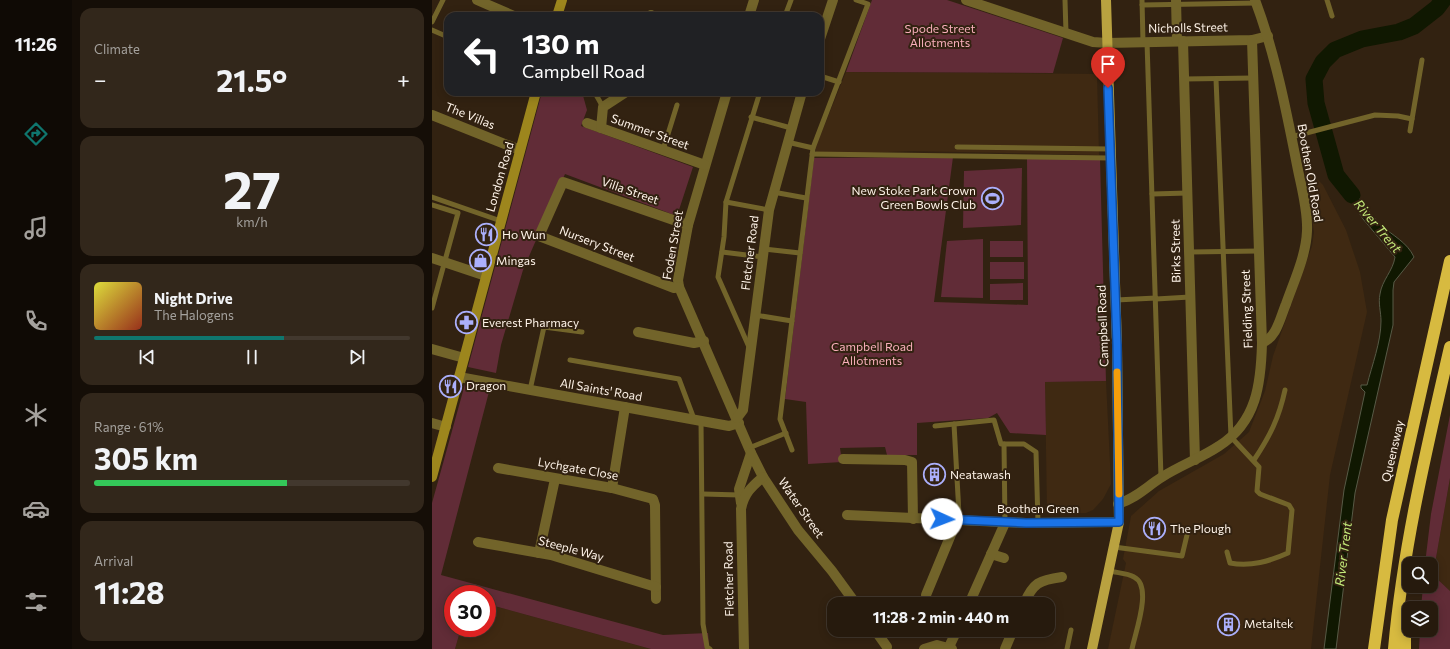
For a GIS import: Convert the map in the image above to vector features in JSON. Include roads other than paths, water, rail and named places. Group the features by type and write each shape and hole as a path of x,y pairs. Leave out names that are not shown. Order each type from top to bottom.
{"highway":[{"name":"Queensway","path":"1374,649 1378,610 1392,520 1450,261"},
{"path":"1407,557 1421,477 1450,347"},
{"path":"1394,649 1402,590"},
{"path":"1404,593 1405,649"},
{"path":"1370,649 1378,610"}],"main road":[{"path":"558,12 562,0"},
{"name":"Campbell Road","path":"1092,649 1110,571 1119,522 1116,300 1106,0"},
{"name":"London Road","path":"432,477 535,96"}],"street":[{"path":"477,0 505,12"},
{"path":"750,12 754,0"},
{"path":"824,28 834,0"},
{"name":"Nicholls Street","path":"966,0 1093,42 1252,40 1268,36"},
{"name":"Boothen Old Road","path":"1256,1 1268,36 1291,137 1305,207 1307,230 1306,240 1293,283 1272,337 1262,343"},
{"name":"Birks Street","path":"1176,2 1184,80 1190,252 1194,460"},
{"name":"Fielding Street","path":"1118,504 1134,498 1161,477 1220,446 1240,427 1258,394 1261,375 1262,343 1252,40"},
{"path":"601,128 603,107 620,96"},
{"name":"Foden Street","path":"726,96 688,225 678,280 679,287 738,421"},
{"name":"Fletcher Road","path":"738,421 743,410 769,210 801,96"},
{"name":"The Villas","path":"432,115 520,150"},
{"name":"Summer Street","path":"587,123 705,165"},
{"name":"Villa Street","path":"563,182 688,225"},
{"name":"Nursery Street","path":"563,182 539,236 674,288 679,287"},
{"path":"432,258 486,276"},
{"path":"638,332 694,342 704,341"},
{"path":"432,349 464,358"},
{"name":"All Saints' Road","path":"459,377 729,426 738,421"},
{"path":"612,488 626,407"},
{"name":"Water Street","path":"738,421 750,451 763,477 798,530 832,571 851,597"},
{"path":"432,423 446,427"},
{"name":"Fletcher Road","path":"744,649 741,509 739,489 750,451"},
{"path":"843,459 905,460 912,462 913,518"},
{"name":"Lychgate Close","path":"498,468 612,488 653,499 655,505 656,587"},
{"name":"Fletcher Road","path":"741,509 744,498 749,489 763,477"},
{"path":"539,553 555,479"},
{"name":"Boothen Green","path":"847,515 1005,523 1119,522"},
{"path":"926,595 957,520"},
{"path":"972,597 1005,523"},
{"name":"Steeple Way","path":"478,542 551,555 656,587"},
{"path":"991,554 1004,558"},
{"path":"1028,597 1034,585 1046,579 1062,577"},
{"path":"656,587 656,598"},
{"path":"880,637 887,647"},
{"path":"924,649 937,645 950,649 954,637"},
{"path":"1005,649 1010,637"}],"lane":[{"path":"432,22 443,0"},
{"path":"786,12 791,0"},
{"path":"792,450 780,419 812,151 868,4 856,0"},
{"path":"1065,0 1066,33"},
{"path":"1327,0 1332,16"},
{"path":"1161,477 1152,194 1142,3 1256,1"},
{"path":"432,30 444,36"},
{"path":"1410,131 1422,60"},
{"path":"824,77 839,82"},
{"path":"1184,80 1253,78"},
{"path":"1216,79 1231,437 1254,460 1258,467 1260,473 1257,491 1260,494 1289,505 1292,510 1288,553 1269,562 1240,565 1230,563 1228,552"},
{"path":"597,96 603,107"},
{"path":"751,350 718,277 722,252 726,202 759,96"},
{"path":"663,150 677,106"},
{"path":"1291,137 1374,115 1398,116 1412,119"},
{"path":"751,117 791,128"},
{"path":"787,142 812,151 1110,153"},
{"path":"957,147 1110,153"},
{"path":"774,192 806,198"},
{"path":"1152,194 1188,193"},
{"path":"432,197 501,221"},
{"path":"726,202 769,210"},
{"path":"432,205 458,213 432,308"},
{"path":"1190,252 1258,251"},
{"path":"722,252 800,253"},
{"path":"1116,300 1190,296"},
{"path":"755,315 792,321"},
{"path":"530,390 544,327 582,332"},
{"path":"570,360 678,379 698,420 703,494 703,624 707,647 710,649"},
{"path":"1254,460 1272,432 1279,415 1285,390"},
{"path":"934,426 994,420 1001,444 1024,444 1036,452 1038,523"},
{"path":"954,424 958,510 957,520"},
{"path":"750,451 786,433"},
{"path":"1004,444 1005,523"},
{"path":"703,494 740,495"},
{"path":"1114,547 1182,556 1187,535"},
{"path":"1110,571 1134,577 1140,581 1143,588 1144,597 1132,649"},
{"path":"1067,649 1071,630"}],"water":[{"path":"1342,176 1381,225 1404,243 1414,257 1394,282 1393,325 1355,493 1336,649 1324,649 1344,490 1365,392 1361,388 1361,385 1367,385 1376,353 1381,329 1380,294 1395,257 1363,219 1352,201 1332,180"}],"waterway":[{"name":"River Trent","path":"1352,195 1336,175 1316,103 1314,79 1323,62 1335,50 1362,39 1399,32 1414,26 1437,8 1443,0"}],"place":[{"name":"New Stoke Park Crown Green Bowls Club","path":"992,198"},
{"name":"Ho Wun","path":"486,235"},
{"name":"Mingas","path":"480,261"},
{"name":"Everest Pharmacy","path":"467,323"},
{"name":"Dragon","path":"450,386"},
{"name":"Neatawash","path":"934,475"},
{"name":"The Plough","path":"1154,529"},
{"name":"Metaltek","path":"1228,624"}],"park label":[{"name":"Spode Street Allotments","path":"940,36"},
{"name":"Campbell Road Allotments","path":"872,354"}]}
